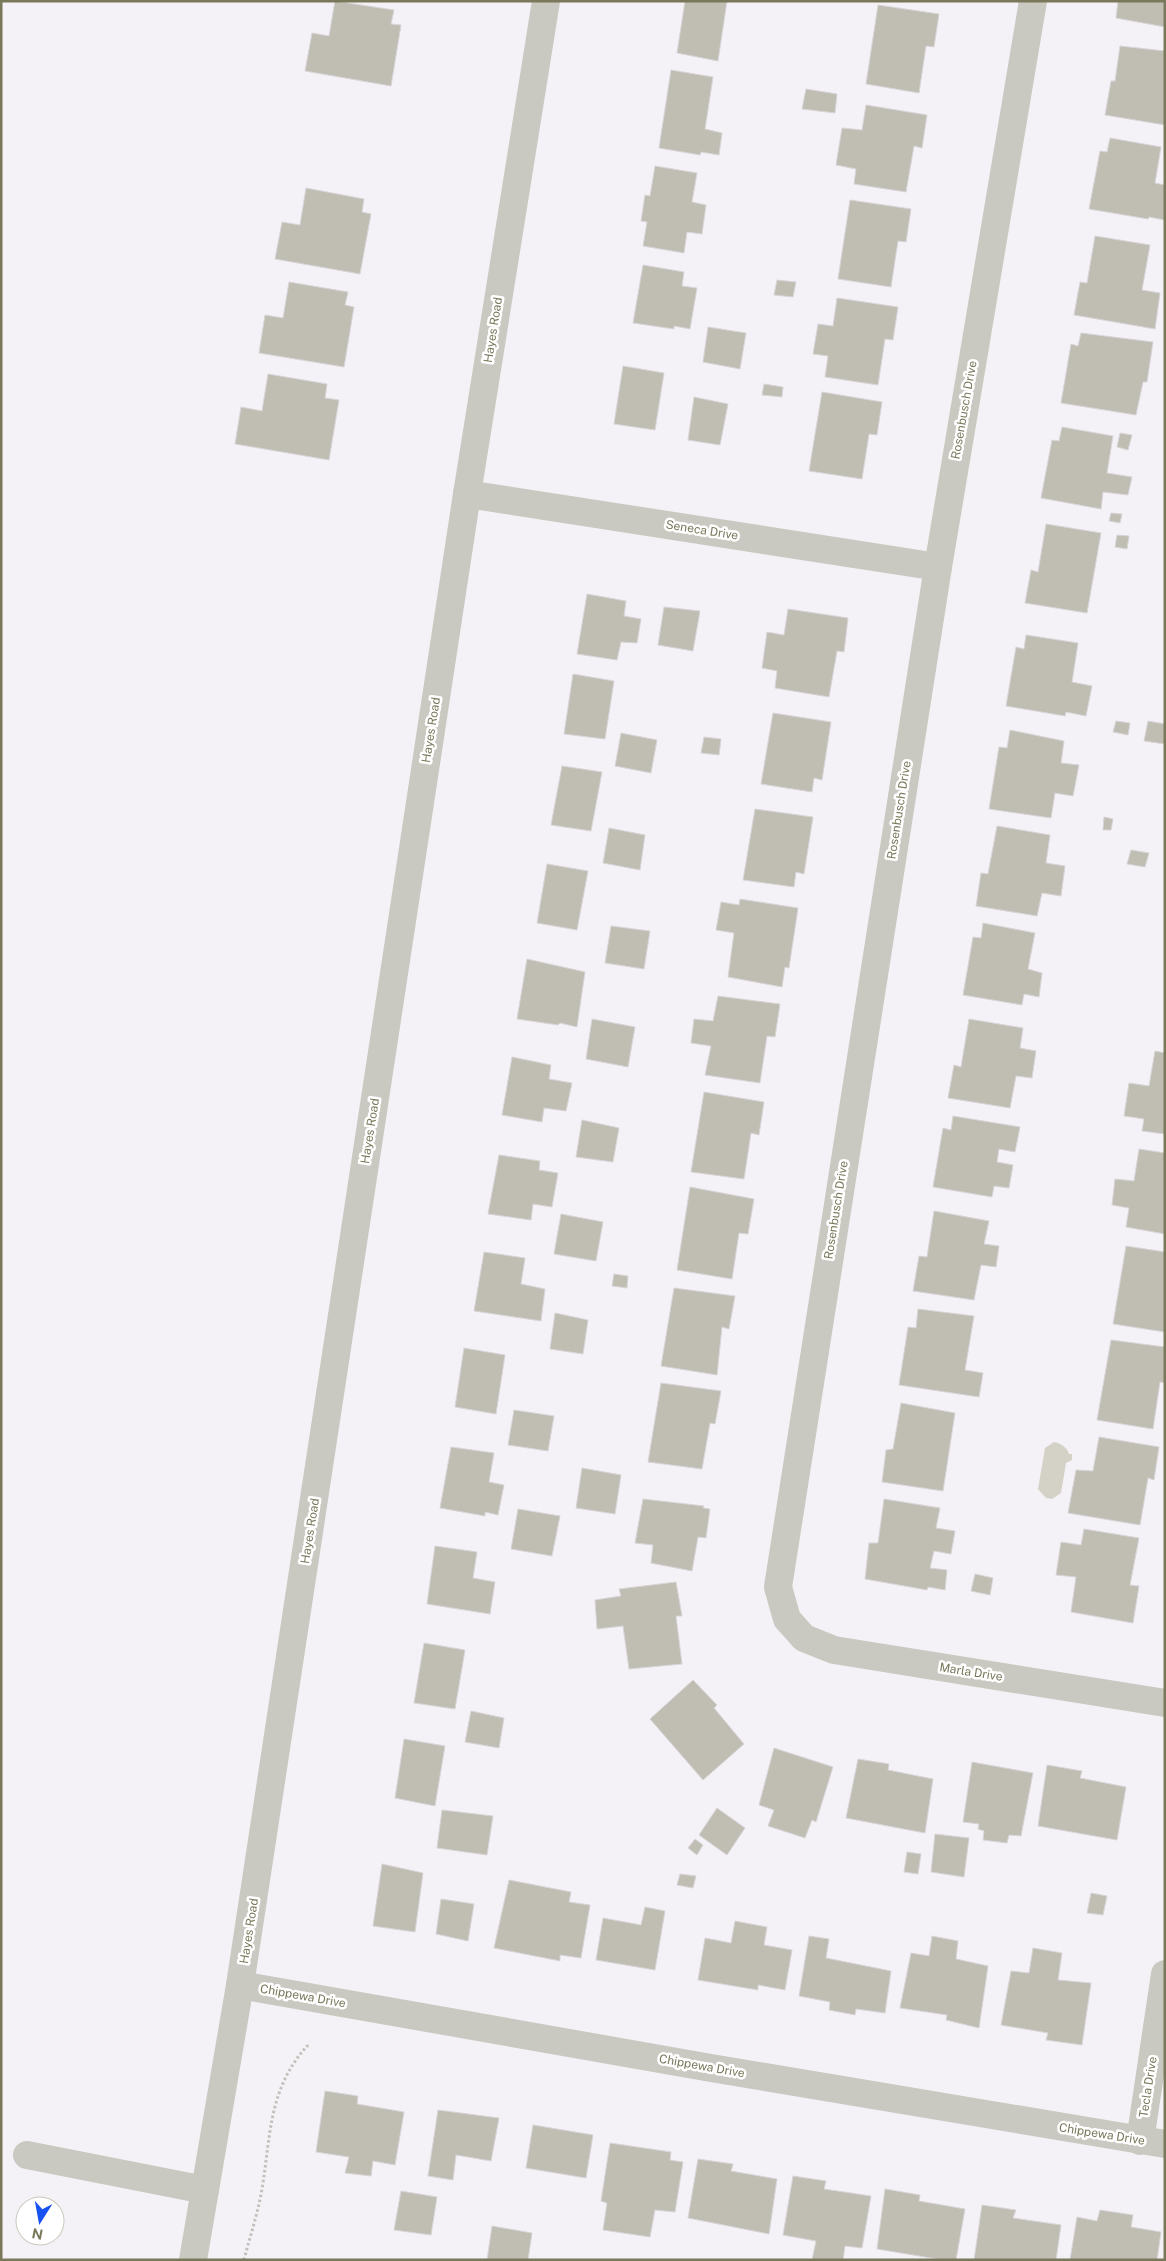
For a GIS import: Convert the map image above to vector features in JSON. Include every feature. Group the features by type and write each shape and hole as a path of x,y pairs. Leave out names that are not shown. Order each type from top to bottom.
{"street":[{"name":"Hayes Road","path":"193,2260 240,1985 467,494 546,1"},
{"name":"Rosenbusch Drive","path":"787,1618 778,1587 781,1560 938,567 1033,1"},
{"name":"Seneca Drive","path":"467,494 938,567"},
{"name":"Marla Drive","path":"787,1618 804,1638 834,1650 1165,1703"},
{"name":"Tecla Drive","path":"1152,2142 1165,1974"},
{"name":"Chippewa Drive","path":"240,1985 1152,2142"},
{"path":"28,2155 205,2190"}],"path":[{"path":"244,2260 262,2189 269,2131 278,2095 283,2081 296,2058 309,2046"}],"shaded area":[{"path":"1054,1442 1059,1443 1067,1449 1069,1454 1072,1454 1072,1460 1066,1463 1061,1493 1052,1499 1046,1498 1038,1489 1045,1448"}],"building":[{"path":"335,1 394,10 391,24 401,25 391,86 305,71 312,33 329,36"},
{"path":"685,1 727,1 718,61 677,53"},
{"path":"1118,1 1165,1 1165,27 1116,18"},
{"path":"878,5 939,14 934,47 926,46 919,93 866,84"},
{"path":"1120,46 1165,51 1165,125 1105,115 1111,81 1115,81"},
{"path":"671,70 713,77 705,129 722,133 719,155 701,152 700,155 659,148"},
{"path":"806,89 837,94 835,113 802,109"},
{"path":"866,105 927,115 922,148 914,146 906,192 854,184 856,169 836,165 842,128 862,130"},
{"path":"1110,138 1161,147 1155,183 1165,185 1165,220 1089,209 1100,151 1107,152"},
{"path":"655,166 697,173 692,202 706,205 702,234 687,232 684,253 643,246 647,222 641,221 645,195 650,196"},
{"path":"306,188 364,199 362,212 371,214 360,274 275,259 282,222 300,225"},
{"path":"850,200 911,209 906,242 898,241 891,287 838,279"},
{"path":"1095,236 1150,245 1142,290 1160,293 1155,329 1074,315 1080,282 1087,283"},
{"path":"643,265 684,272 682,286 697,288 690,329 674,326 674,329 633,323"},
{"path":"777,280 796,282 793,297 774,295"},
{"path":"289,282 348,292 345,305 354,307 344,367 259,353 265,315 283,318"},
{"path":"837,298 898,307 893,340 885,339 878,385 825,377 828,356 813,354 818,324 833,326"},
{"path":"708,327 746,333 740,369 703,362"},
{"path":"1081,333 1153,342 1147,382 1143,382 1136,415 1061,403 1071,344 1078,346"},
{"path":"623,366 664,373 655,430 614,424"},
{"path":"268,374 327,384 325,398 339,400 329,460 235,444 241,407 262,411"},
{"path":"764,384 783,387 782,397 762,395"},
{"path":"822,392 882,402 877,435 869,434 862,479 809,471"},
{"path":"694,397 728,404 720,445 688,440"},
{"path":"1062,427 1113,436 1107,473 1132,477 1128,495 1103,492 1101,509 1041,498 1052,440 1059,441"},
{"path":"1120,433 1132,435 1128,450 1117,447"},
{"path":"1111,513 1122,514 1120,523 1109,521"},
{"path":"1046,524 1101,533 1087,613 1025,603 1031,570 1038,572"},
{"path":"1117,535 1129,536 1127,549 1115,547"},
{"path":"587,594 626,601 624,616 641,619 637,643 621,642 617,660 577,654"},
{"path":"664,607 700,611 693,651 658,645"},
{"path":"788,609 848,618 844,652 837,651 829,697 775,688 777,671 762,668 767,632 784,635"},
{"path":"1026,635 1078,643 1072,682 1092,686 1086,716 1066,712 1065,716 1006,706 1016,647 1024,649"},
{"path":"573,674 614,681 605,739 564,734"},
{"path":"773,713 831,722 822,780 814,778 812,792 761,784"},
{"path":"1116,721 1130,723 1128,735 1113,732"},
{"path":"1148,721 1165,724 1165,744 1144,741"},
{"path":"1010,730 1064,741 1061,763 1079,765 1073,796 1055,793 1051,818 989,809 999,747 1007,748"},
{"path":"621,733 657,740 651,773 615,766"},
{"path":"704,737 721,739 719,755 701,753"},
{"path":"562,766 602,772 591,831 551,825"},
{"path":"755,809 813,817 804,874 796,872 794,887 743,880"},
{"path":"1104,817 1113,819 1111,830 1103,830"},
{"path":"997,826 1050,835 1046,863 1065,866 1061,896 1042,893 1037,916 976,906 981,873 988,874"},
{"path":"609,828 645,835 640,870 603,863"},
{"path":"1131,850 1149,853 1145,867 1127,864"},
{"path":"547,864 588,871 577,930 537,923"},
{"path":"740,899 798,908 789,968 785,967 782,987 728,977 734,933 716,930 721,902 739,905"},
{"path":"983,923 1035,933 1028,969 1042,973 1039,997 1024,994 1022,1005 963,995 973,937 981,938"},
{"path":"611,926 650,931 644,969 605,963"},
{"path":"527,959 585,972 577,1027 560,1023 558,1025 517,1019"},
{"path":"718,996 780,1004 775,1037 767,1036 760,1083 705,1075 711,1046 691,1043 694,1019 713,1021"},
{"path":"592,1019 635,1027 628,1067 586,1059"},
{"path":"969,1019 1023,1028 1020,1048 1036,1051 1032,1078 1016,1076 1010,1108 948,1098 954,1065 961,1067"},
{"path":"1155,1051 1165,1053 1165,1134 1142,1131 1144,1119 1124,1116 1129,1083 1149,1086"},
{"path":"512,1057 551,1065 549,1079 572,1083 566,1111 544,1108 542,1122 502,1115"},
{"path":"704,1092 764,1102 759,1135 751,1133 744,1179 691,1172"},
{"path":"953,1116 1020,1127 1015,1152 999,1149 997,1162 1013,1165 1009,1188 994,1186 992,1197 933,1187 943,1128 951,1130"},
{"path":"582,1120 619,1128 613,1162 576,1157"},
{"path":"1139,1149 1165,1153 1165,1234 1126,1227 1129,1208 1112,1205 1115,1179 1134,1181"},
{"path":"499,1155 540,1161 539,1170 558,1173 552,1207 533,1204 531,1220 488,1214"},
{"path":"690,1187 754,1199 748,1234 739,1233 732,1279 677,1270"},
{"path":"934,1211 989,1221 984,1244 999,1246 996,1267 981,1265 974,1300 913,1291 919,1256 927,1257"},
{"path":"561,1214 603,1222 596,1261 554,1254"},
{"path":"1126,1246 1165,1252 1165,1332 1113,1324"},
{"path":"484,1252 525,1258 521,1284 545,1289 541,1321 474,1311"},
{"path":"614,1274 628,1276 627,1288 612,1286"},
{"path":"674,1288 735,1296 729,1329 722,1327 717,1375 661,1366"},
{"path":"918,1309 974,1316 965,1370 983,1373 979,1397 899,1385 908,1327 916,1328"},
{"path":"555,1313 588,1320 583,1354 550,1349"},
{"path":"1111,1340 1165,1347 1165,1383 1160,1382 1153,1429 1097,1420"},
{"path":"464,1348 505,1355 496,1414 455,1407"},
{"path":"661,1383 721,1391 715,1424 710,1423 702,1469 648,1462"},
{"path":"901,1403 955,1413 943,1491 882,1482 886,1450 893,1449"},
{"path":"514,1410 554,1416 548,1451 508,1445"},
{"path":"1099,1437 1159,1447 1154,1480 1148,1478 1140,1525 1068,1513 1076,1470 1093,1471"},
{"path":"451,1447 494,1453 489,1482 504,1485 498,1515 485,1512 485,1516 440,1508"},
{"path":"582,1468 621,1475 615,1514 576,1508"},
{"path":"643,1499 704,1506 703,1508 710,1509 706,1538 698,1537 692,1571 651,1563 653,1545 635,1543"},
{"path":"884,1499 940,1508 936,1528 955,1531 951,1554 934,1551 930,1568 947,1570 945,1590 928,1587 927,1590 865,1579 869,1543 878,1543"},
{"path":"518,1509 560,1516 552,1556 511,1549"},
{"path":"1084,1529 1139,1538 1130,1585 1139,1586 1133,1623 1071,1612 1076,1577 1056,1575 1061,1542 1081,1545"},
{"path":"435,1546 477,1552 473,1578 495,1582 490,1614 427,1604"},
{"path":"975,1574 993,1578 990,1595 971,1591"},
{"path":"676,1582 682,1616 676,1616 682,1664 629,1669 623,1626 597,1629 595,1600 621,1596 619,1589"},
{"path":"424,1643 465,1650 455,1709 414,1703"},
{"path":"693,1680 717,1705 714,1708 744,1744 703,1780 650,1719"},
{"path":"471,1711 504,1718 499,1748 465,1742"},
{"path":"404,1739 445,1746 435,1806 395,1798"},
{"path":"774,1748 833,1767 816,1822 812,1820 805,1838 768,1826 774,1810 759,1805"},
{"path":"858,1759 889,1764 888,1770 933,1779 925,1833 846,1818"},
{"path":"972,1762 1033,1773 1021,1836 1009,1835 1007,1843 983,1840 984,1831 978,1829 979,1824 963,1822"},
{"path":"1047,1765 1082,1771 1080,1778 1126,1787 1117,1840 1038,1826"},
{"path":"717,1808 745,1828 727,1855 699,1835"},
{"path":"442,1810 493,1816 487,1855 437,1848"},
{"path":"935,1834 969,1838 964,1877 931,1872"},
{"path":"695,1839 703,1845 697,1855 688,1848"},
{"path":"907,1852 921,1854 918,1874 904,1872"},
{"path":"382,1864 423,1873 415,1932 373,1926"},
{"path":"680,1874 696,1876 693,1888 677,1885"},
{"path":"509,1880 571,1892 569,1902 590,1905 581,1958 560,1955 560,1961 494,1948"},
{"path":"1091,1893 1107,1896 1103,1915 1087,1913"},
{"path":"441,1899 474,1904 468,1941 436,1934"},
{"path":"645,1907 665,1911 655,1970 596,1960 603,1918 641,1925"},
{"path":"735,1921 767,1927 764,1945 792,1950 785,1990 758,1985 758,1990 698,1980 705,1938 731,1943"},
{"path":"809,1936 829,1939 826,1958 891,1971 885,2013 856,2009 855,2015 829,2010 830,2002 799,1996"},
{"path":"932,1936 958,1941 956,1959 988,1966 979,2028 946,2020 947,2015 900,2008 911,1953 929,1956"},
{"path":"1033,1948 1062,1953 1058,1980 1091,1983 1082,2045 1046,2040 1048,2033 1001,2025 1011,1971 1029,1973"},
{"path":"325,2091 358,2096 357,2104 404,2112 395,2165 373,2161 371,2176 345,2173 349,2157 316,2152"},
{"path":"438,2110 499,2118 491,2161 456,2155 453,2180 428,2176"},
{"path":"533,2125 593,2135 586,2178 526,2168"},
{"path":"610,2143 671,2152 670,2160 683,2162 675,2212 655,2210 650,2237 603,2230 607,2203 601,2201"},
{"path":"698,2159 733,2164 731,2171 777,2179 769,2234 688,2218"},
{"path":"793,2176 826,2181 824,2189 871,2196 862,2248 845,2246 843,2260 812,2260 816,2241 783,2235"},
{"path":"885,2189 920,2195 919,2201 965,2209 956,2260 943,2260 877,2249"},
{"path":"401,2191 437,2197 431,2235 394,2230"},
{"path":"982,2205 1016,2210 1013,2218 1061,2225 1056,2260 974,2260"},
{"path":"1100,2210 1133,2215 1131,2227 1161,2232 1157,2260 1070,2260 1077,2217 1097,2221"},
{"path":"492,2226 532,2233 528,2260 487,2260"}]}
